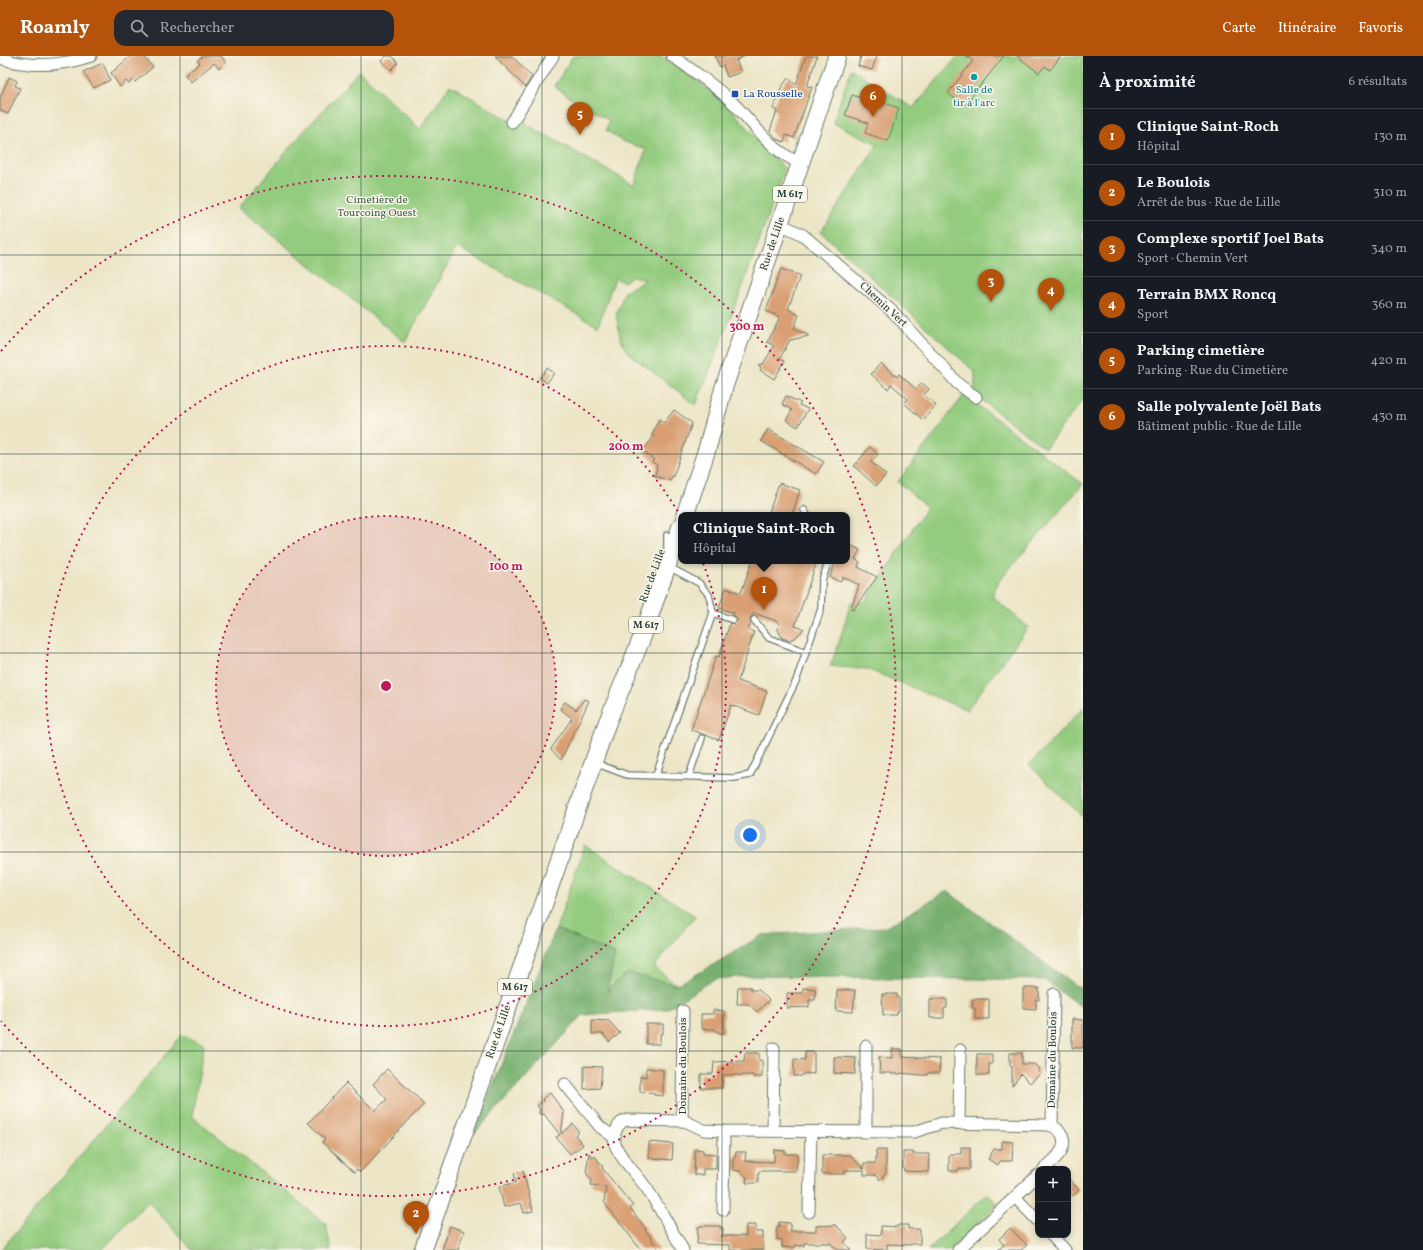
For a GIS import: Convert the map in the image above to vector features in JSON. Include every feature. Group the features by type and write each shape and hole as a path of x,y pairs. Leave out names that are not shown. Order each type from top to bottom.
{"main road":[{"name":"Rue de Lille","path":"686,512 707,449 724,387 837,56"},
{"name":"Rue de Lille","path":"680,512 704,434 724,387"},
{"name":"Rue de Lille","path":"607,723 638,619 678,517"},
{"name":"Rue de Lille","path":"423,1250 593,762 607,723 643,635 667,566 674,530"}],"street":[{"path":"0,58 17,63 42,65 72,61 91,56"},
{"path":"512,122 553,56"},
{"path":"672,56 723,94 781,153 801,163"},
{"name":"Chemin Vert","path":"780,224 803,235 870,292 904,323 958,384 976,398"},
{"name":"Domaine du Boulois","path":"615,1138 617,1128 625,1120 685,1121 704,1130 774,1132 914,1132 937,1123 1039,1124 1052,1126 1054,994"},
{"name":"Domaine du Boulois","path":"682,1121 683,1011"},
{"path":"866,1046 866,1132"},
{"path":"774,1048 774,1132"},
{"path":"958,1123 960,1050"},
{"path":"565,1084 600,1127 615,1138 615,1143 619,1152 649,1191 683,1250"},
{"path":"1047,1166 1059,1154 1063,1144 1060,1131 1052,1126"},
{"path":"724,1131 724,1210"},
{"path":"809,1212 811,1132"},
{"path":"958,1250 1035,1178"},
{"path":"1015,1197 1035,1218"},
{"path":"1054,1238 1065,1250"}],"lane":[{"path":"593,762 627,775 734,778 750,775 796,681 821,609 822,580 828,564"},
{"path":"656,775 713,613 709,595 699,584 667,566"},
{"path":"713,613 733,620"},
{"path":"754,620 769,638 806,652"},
{"path":"689,776 702,738"}],"green space":[{"name":"Cimetière de Tourcoing Ouest","path":"573,56 661,56 688,73 728,106 785,169 741,291 696,405 627,352 620,337 616,314 625,291 646,280 633,276 624,282 615,278 598,326 457,247 405,342 239,208 305,130 359,71 420,129 450,85 514,123 518,117 527,122 526,124 634,185 646,149 622,141 606,130 609,120 569,97 554,86"},
{"path":"958,56 1083,56 1083,400 1045,448 975,395 975,372 821,232 878,144 833,123 851,69 913,108"},
{"path":"964,395 1083,484 999,581 992,596 1028,627 967,710 867,669 830,666 837,649 851,602 865,602 927,507 898,482"},
{"path":"1083,708 1083,817 1029,765"},
{"path":"585,845 695,916 654,967 677,985 627,973 606,991 615,954 556,929"},
{"path":"947,891 1083,991 1083,1008 1044,980 751,976 714,979 667,1009 583,1015 473,1135 556,929 615,954 607,991 627,973 677,985 762,935 886,927"},
{"path":"182,1035 204,1044 192,1116 326,1224 331,1250 192,1250 148,1201 102,1250 1,1250"},
{"path":"988,1193 998,1205 950,1250 928,1250"}],"building":[{"path":"131,56 143,56 153,67 135,82 133,80 129,84 126,81 120,87 111,73"},
{"path":"203,56 221,56 226,62 219,69 214,63 191,82 185,75 200,63 197,61"},
{"path":"386,56 392,56 398,63 391,70 381,61"},
{"path":"495,56 512,56 532,77 525,87"},
{"path":"715,56 745,56 736,60 741,72 727,77 723,65 720,67"},
{"path":"806,56 817,56 807,86 812,87 794,138 786,135 784,142 777,139 770,131 777,111 773,109 781,88 788,78 796,85"},
{"path":"861,56 877,56 872,70 858,66"},
{"name":"Salle de tir à l'arc","path":"966,56 1004,56 964,106 948,93 973,61"},
{"path":"1017,56 1061,56 1050,70 1045,66 1039,73"},
{"path":"103,63 110,80 94,88 83,72"},
{"path":"9,77 17,81 15,86 20,88 8,114 0,110 0,98"},
{"path":"852,95 875,103 876,100 899,108 888,141 865,133 868,123 845,115"},
{"path":"781,269 800,276 788,309 799,315 794,328 809,336 790,340 780,358 785,361 774,379 760,370 761,368 759,365 763,364 774,346 767,342 780,317 766,311"},
{"path":"881,363 897,377 899,374 916,389 922,383 929,389 924,395 936,405 923,420 904,403 908,399 891,384 888,389 871,374"},
{"path":"547,368 554,373 547,383 540,378"},
{"path":"786,396 801,403 799,405 808,409 798,427 786,420 792,410 782,404"},
{"path":"674,410 692,423 673,477 672,476 670,481 655,476 657,465 652,462 654,460 643,451 654,436 652,435 659,419 664,423"},
{"path":"768,429 824,462 816,474 761,441"},
{"path":"870,447 878,454 871,462 886,475 876,486 854,466"},
{"path":"779,483 800,490 793,512 769,512"},
{"path":"850,545 860,550 855,559 860,562 858,567 877,577 853,610 851,609 859,585 843,577 840,582 830,577 835,564 850,564"},
{"path":"751,564 816,564 795,626 804,629 795,638 789,640 782,638 778,630 779,622 754,613 750,618 751,623 748,630 754,632 738,681 767,691 759,715 731,705 719,740 691,730 716,656 719,657 730,623 734,624 737,621 733,615 734,613 719,608 726,588 741,593"},
{"path":"584,699 589,701 561,760 551,749 572,718 560,709 565,702 576,710"},
{"path":"738,987 751,987 751,990 759,990 769,1000 757,1012 749,1004 737,1004"},
{"path":"803,988 815,989 815,1000 809,1000 809,1007 787,1008 787,993 803,993"},
{"path":"1023,988 1039,988 1039,1000 1036,1000 1036,1009 1023,1008"},
{"path":"837,990 855,990 853,1012 836,1011"},
{"path":"882,994 897,994 897,997 899,998 899,1012 897,1012 897,1015 883,1015"},
{"path":"930,999 947,999 947,1008 944,1008 944,1018 930,1018"},
{"path":"973,999 989,999 989,1019 975,1019 975,1008 972,1008"},
{"path":"713,1010 724,1011 724,1033 717,1032 715,1029 703,1029 701,1026 701,1014 713,1014"},
{"path":"1072,1019 1083,1020 1083,1048 1072,1048"},
{"path":"592,1020 609,1021 620,1033 609,1042 603,1034 592,1034"},
{"path":"646,1024 663,1024 663,1034 660,1034 660,1044 646,1044"},
{"path":"892,1049 902,1049 902,1057 940,1059 939,1073 928,1073 927,1075 921,1075 880,1073 879,1057 892,1058"},
{"path":"805,1052 814,1052 814,1074 805,1073 801,1076 794,1076 794,1059 805,1060"},
{"path":"745,1053 759,1053 759,1060 762,1061 762,1077 753,1077 753,1075 723,1075 722,1088 701,1088 701,1074 713,1074 714,1062 744,1061"},
{"path":"1010,1053 1022,1053 1022,1064 1034,1064 1040,1069 1038,1071 1040,1074 1030,1083 1021,1074 1012,1086 1012,1066 1010,1066"},
{"path":"977,1054 992,1054 992,1064 989,1064 989,1075 977,1075"},
{"path":"834,1057 856,1058 855,1074 834,1073"},
{"path":"584,1066 602,1067 600,1088 584,1089"},
{"path":"646,1068 663,1070 663,1096 654,1095 654,1093 640,1092 640,1076 646,1077"},
{"path":"387,1069 424,1104 360,1172 357,1169 354,1172 322,1142 325,1139 308,1123 346,1083 375,1111 387,1099 373,1084"},
{"path":"550,1093 564,1112 561,1134 573,1124 579,1132 575,1135 583,1145 570,1154 556,1137 560,1135 544,1114 539,1114 540,1109 537,1106 543,1101 542,1099"},
{"path":"1002,1141 1013,1142 1012,1161 1000,1161 998,1165 988,1159 994,1149 1002,1149"},
{"path":"649,1142 673,1144 672,1160 649,1158"},
{"path":"961,1147 970,1147 970,1169 949,1171 949,1155 961,1154"},
{"path":"695,1149 703,1150 703,1153 716,1154 716,1169 703,1169 703,1175 694,1175"},
{"path":"774,1150 785,1151 785,1154 798,1154 796,1171 759,1171 758,1183 746,1183 747,1177 740,1171 733,1170 733,1158 735,1158 736,1152 746,1152 745,1161 774,1162"},
{"path":"876,1150 886,1150 886,1173 880,1180 875,1175 864,1175 864,1170 845,1170 845,1174 822,1174 822,1155 850,1155 864,1169 864,1163 876,1163"},
{"path":"903,1152 913,1152 913,1154 929,1154 928,1172 904,1171"},
{"path":"589,1153 593,1158 595,1156 603,1167 602,1168 633,1206 630,1208 646,1229 645,1230 659,1250 641,1250 604,1202 606,1187 591,1185 592,1180 586,1173"},
{"path":"523,1171 533,1211 524,1213 521,1203 504,1207 499,1187 516,1182 514,1173"},
{"path":"1071,1181 1079,1190 1073,1196 1071,1194"},
{"path":"779,1222 790,1223 790,1231 816,1231 816,1226 836,1225 848,1238 844,1242 851,1250 838,1250 830,1243 804,1243 804,1246 795,1245 795,1248 782,1247 782,1240 777,1239 777,1227 779,1227"},
{"path":"746,1225 756,1225 756,1232 763,1232 763,1250 730,1250 730,1245 697,1244 698,1227 700,1226 720,1226 720,1228 723,1228 723,1235 720,1236 746,1236"},
{"path":"898,1225 908,1225 908,1229 920,1229 920,1244 887,1244 887,1250 867,1249 867,1234 881,1235 881,1226 898,1227"},
{"path":"450,1226 464,1231 458,1250 442,1250"},
{"path":"1010,1228 1027,1245 1021,1250 998,1250 1004,1245 999,1239"}],"place":[{"name":"Salle de tir à l'arc","path":"974,77"},
{"name":"La Rousselle","path":"735,94"},
{"name":"Salle polyvalente Joël Bats","path":"873,117"},
{"name":"Parking cimetière","path":"580,135"},
{"name":"Complexe sportif Joel Bats","path":"991,302"},
{"name":"Terrain BMX Roncq","path":"1051,311"},
{"name":"Clinique Saint-Roch","path":"764,610"},
{"name":"Le Boulois","path":"416,1234"}]}
